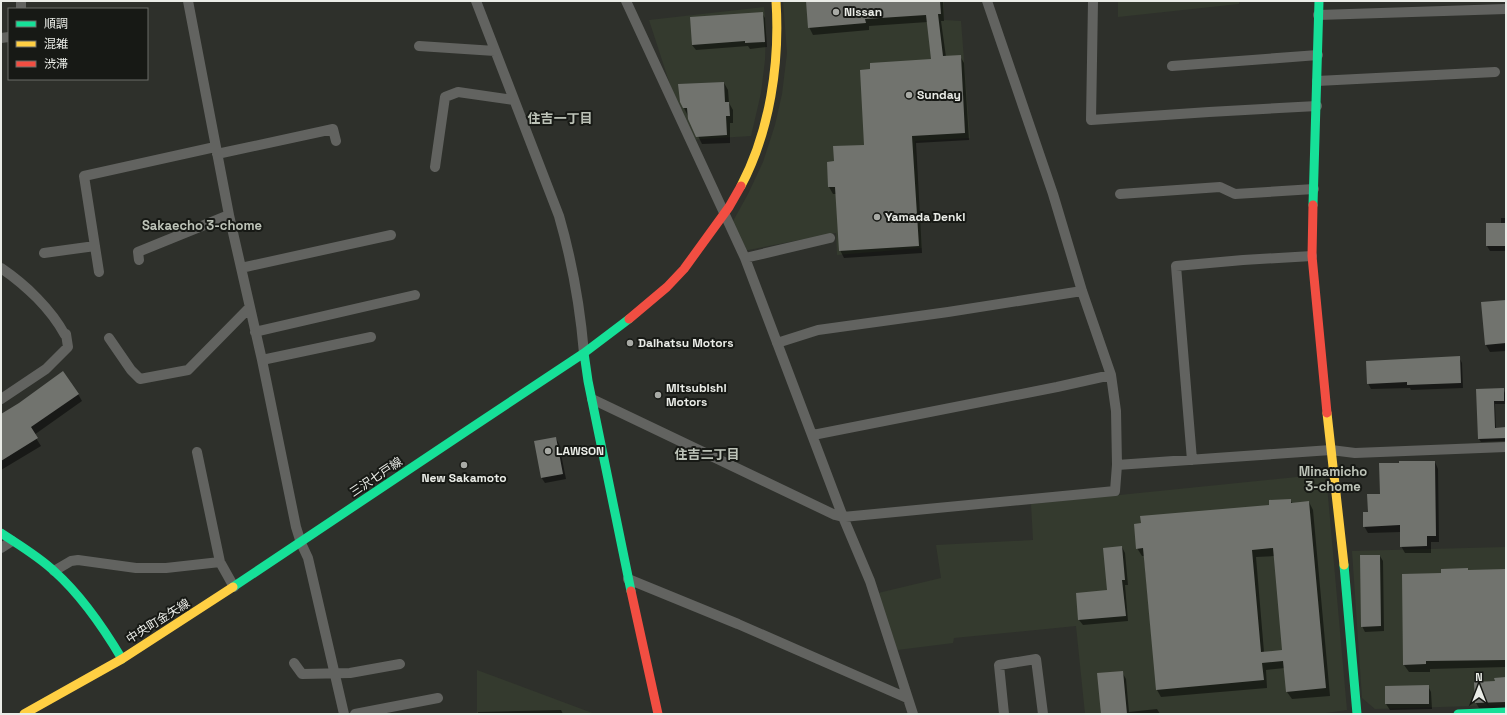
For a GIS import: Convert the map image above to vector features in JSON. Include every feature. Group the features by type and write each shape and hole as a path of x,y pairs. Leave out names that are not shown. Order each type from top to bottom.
{"street":[{"path":"188,1 229,215 262,360 296,528 308,558 333,673 344,714"},
{"path":"476,1 559,216 567,244 580,311 584,353 592,400 628,579 658,714"},
{"path":"626,1 745,258 843,517 870,580 913,714"},
{"name":"三沢七戸線","path":"301,543 584,353 631,317 667,286 689,263 732,203 749,167 760,134 772,91 777,53 776,1"},
{"path":"592,400 835,515 843,517 1115,491 1117,465 1116,411 1111,375 1082,291 1053,194 987,1"},
{"path":"1093,1 1091,120 1317,106"},
{"path":"1319,1 1312,256 1350,626 1357,714"},
{"path":"1318,16 1506,9"},
{"path":"419,46 495,51"},
{"path":"1172,66 1318,54"},
{"path":"1317,81 1495,72"},
{"path":"435,167 445,97 458,92 514,100"},
{"path":"99,272 84,176 334,129 336,141"},
{"path":"1120,194 1220,187 1235,194 1314,189"},
{"path":"139,260 138,252 229,215"},
{"path":"241,268 391,235"},
{"path":"745,258 830,238"},
{"path":"44,253 95,246"},
{"path":"1192,460 1176,266 1312,256"},
{"path":"1,268 34,295 59,323 65,335 66,334 68,347 46,369 1,398"},
{"path":"777,343 818,330 1082,291"},
{"path":"255,332 415,295"},
{"path":"109,338 131,370 140,379 188,370 250,307"},
{"path":"262,360 371,337"},
{"path":"813,435 1111,375"},
{"path":"1117,465 1331,450 1355,453 1506,447"},
{"path":"197,452 220,562 234,587"},
{"path":"1,533 32,553 54,571 75,592 90,610 122,659"},
{"path":"1,548 12,541"},
{"name":"中央町金矢線","path":"24,714 122,659 301,543"},
{"path":"54,571 71,561 78,560 136,568 166,568 220,562"},
{"path":"628,579 738,624 907,698"},
{"path":"1004,714 999,665 1036,659 1043,714"},
{"path":"294,663 302,674 312,675 350,673 400,664"},
{"path":"355,714 438,698"},
{"path":"1458,714 1506,712"}],"shaded area":[{"path":"783,1 944,1 944,20 961,21 970,138 915,141 922,248 837,255 836,233 743,251 732,223 763,162 775,125 782,94 787,53"},
{"path":"1118,1 1239,1 1239,4 1118,17"},
{"path":"764,7 766,27 765,60 761,93 751,136 688,140 649,20"},
{"path":"1326,474 1347,710 1319,714 1085,714 1076,626 954,638 953,643 897,650 878,593 941,578 936,545 1033,540 1031,504"},
{"path":"1506,547 1506,705 1375,709 1362,698 1352,551"},
{"path":"477,670 595,714 477,714"}],"building":[{"path":"806,1 940,1 941,14 938,14 943,56 961,55 965,133 912,136 919,246 839,251 835,187 828,187 827,162 834,161 833,146 864,145 860,70 870,69 870,63 931,59 926,15 865,19 866,23 808,28"},
{"path":"763,12 765,42 745,43 745,41 692,45 690,17"},
{"path":"724,82 725,102 729,102 730,116 726,116 727,135 696,137 688,119 687,108 683,108 680,102 678,84"},
{"path":"1486,223 1506,223 1506,246 1486,246"},
{"path":"1506,300 1506,343 1485,345 1481,302"},
{"path":"1460,356 1461,383 1407,385 1407,382 1367,384 1366,361"},
{"path":"63,371 79,394 31,427 38,438 1,461 1,414 19,403"},
{"path":"1504,388 1504,401 1494,401 1495,428 1506,427 1506,438 1478,439 1476,389"},
{"path":"556,437 563,474 541,478 534,441"},
{"path":"1399,461 1435,461 1436,536 1427,536 1427,546 1400,547 1400,525 1363,527 1363,512 1368,512 1367,494 1380,494 1379,463 1399,463"},
{"path":"1291,499 1291,503 1309,501 1326,688 1286,692 1283,661 1262,663 1264,680 1156,690 1143,548 1136,549 1134,524 1141,523 1140,516 1269,505 1269,500","holes":["1273,548 1282,650 1261,652 1252,550"]},
{"path":"1122,546 1125,580 1122,580 1126,616 1078,620 1076,593 1107,590 1103,548"},
{"path":"1360,555 1380,555 1381,626 1361,627"},
{"path":"1468,568 1468,570 1506,569 1506,660 1426,661 1426,664 1403,665 1402,574 1441,573 1441,569"},
{"path":"1123,671 1127,714 1101,714 1097,673"},
{"path":"1506,677 1506,702 1475,703 1474,682 1495,681 1494,678"},
{"path":"1429,685 1429,704 1385,704 1385,686"}],"traffic: fast":[{"path":"1313,205 1319,1"},
{"path":"629,319 584,353 588,381 631,591"},
{"path":"465,432 584,353"},
{"path":"233,587 465,432"},
{"path":"1,533 42,560 74,591 91,612 122,659"},
{"path":"1344,565 1357,714"},
{"path":"1458,714 1506,712"}],"traffic: slow":[{"path":"741,186 759,143 771,96 776,48 776,1"},
{"path":"1327,413 1344,565"},
{"path":"24,714 122,659 233,587"}],"traffic: jam":[{"path":"629,319 667,287 684,269 729,207 741,186"},
{"path":"1313,205 1312,256 1327,413"},
{"path":"631,591 658,714"}],"place":[{"name":"Nissan","path":"836,12"},
{"name":"Sunday","path":"909,95"},
{"name":"Yamada Denki","path":"877,217"},
{"name":"Daihatsu Motors","path":"630,343"},
{"name":"Mitsubishi Motors","path":"658,395"},
{"name":"LAWSON","path":"548,451"},
{"name":"New Sakamoto","path":"464,465"}],"district":[{"name":"住吉一丁目","path":"560,118"},
{"name":"Sakaecho 3-chome","path":"202,225"},
{"name":"住吉二丁目","path":"707,454"},
{"name":"Minamicho 3-chome","path":"1333,478"}]}
